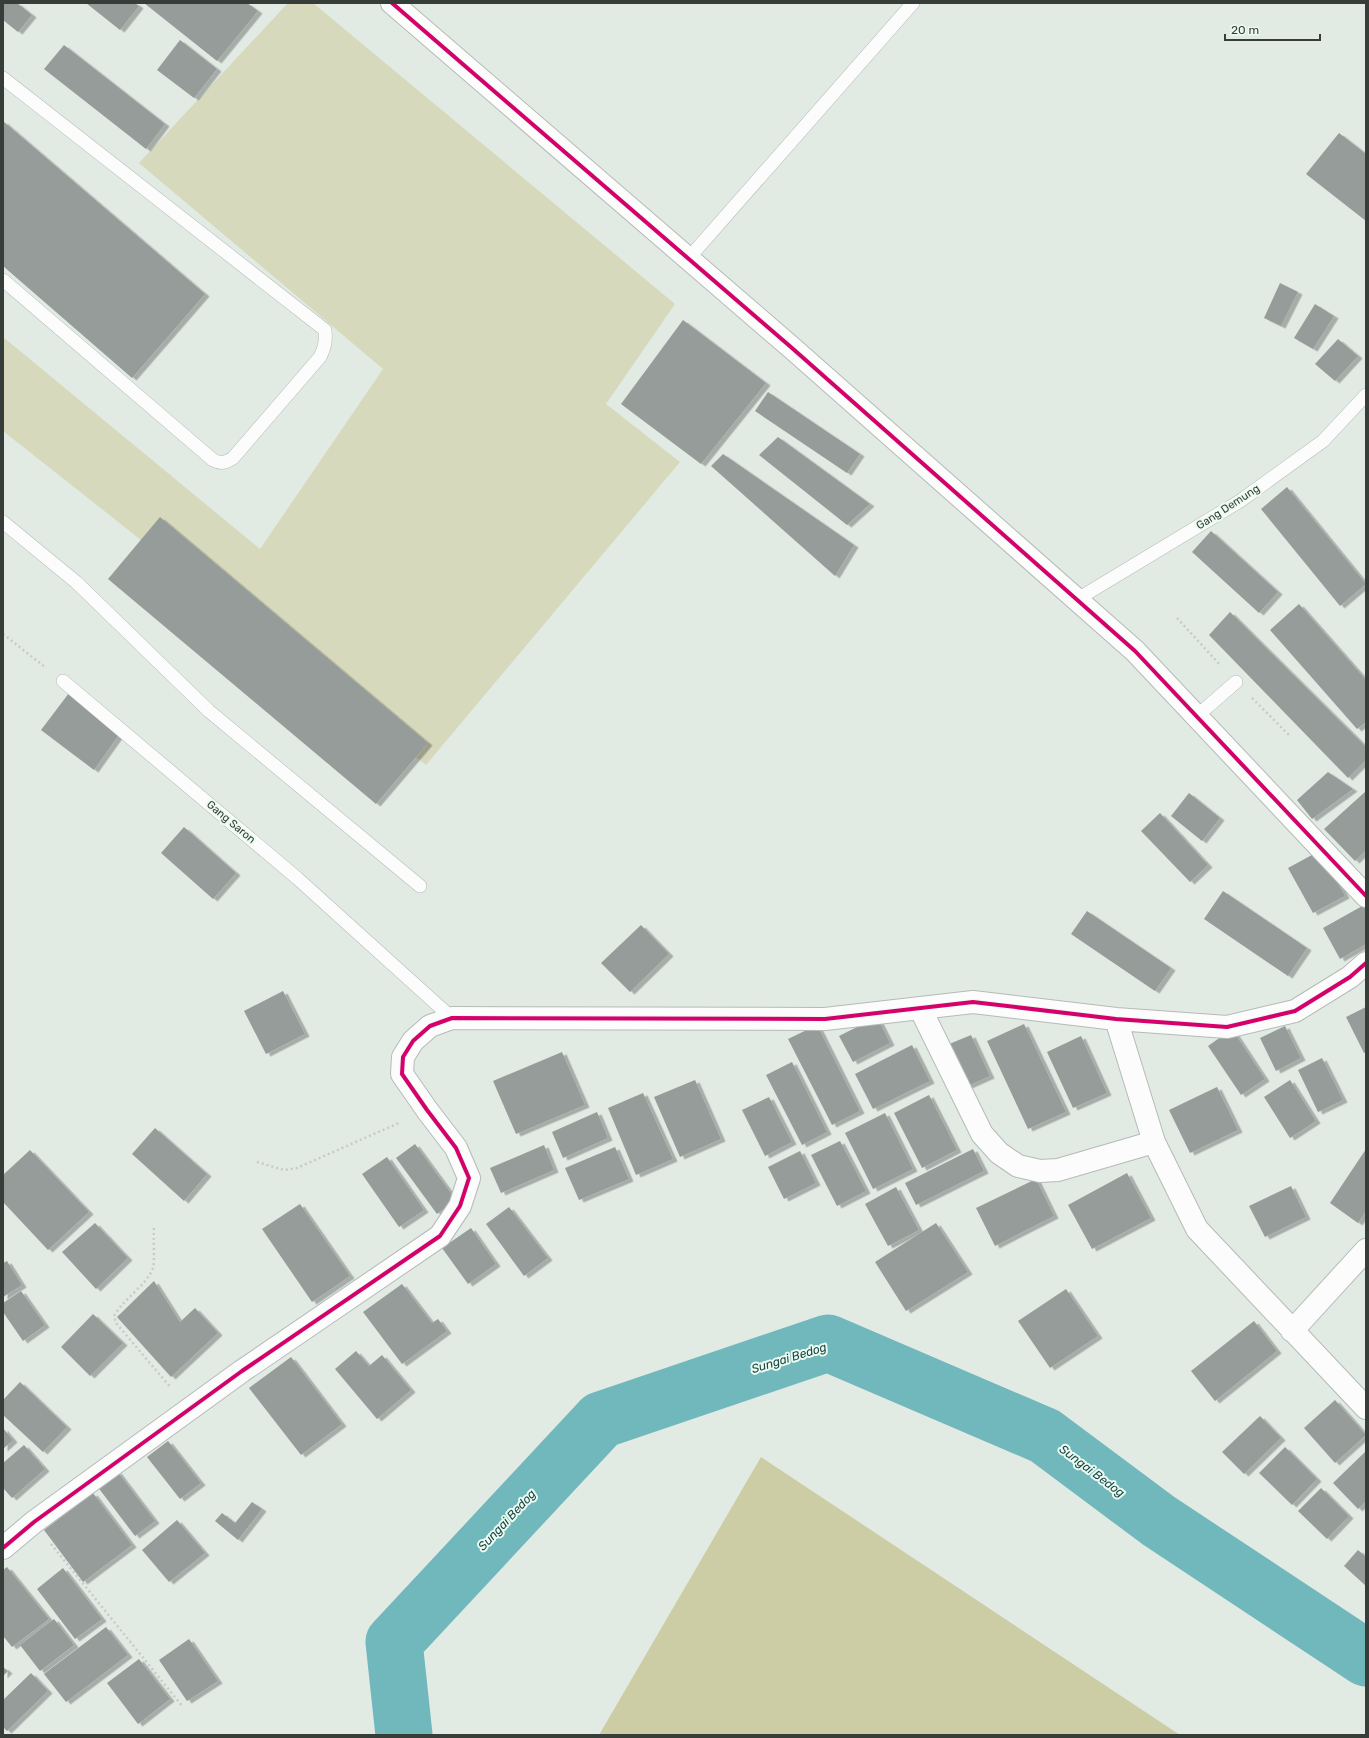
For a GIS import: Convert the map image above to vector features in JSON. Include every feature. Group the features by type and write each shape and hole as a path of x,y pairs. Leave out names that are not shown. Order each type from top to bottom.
{"street":[{"path":"392,3 792,348 1135,651 1366,896"},
{"path":"3,1548 34,1522 242,1371 440,1236 460,1206 469,1178 456,1148 402,1074 403,1057 413,1041 430,1026 452,1018 825,1018 973,1002 1116,1019 1227,1027 1295,1011 1350,977 1366,963"},
{"path":"920,1008 982,1134 1000,1153 1018,1166 1040,1171 1058,1170 1154,1142"},
{"path":"1116,1019 1154,1142 1197,1229 1366,1408"},
{"path":"1292,1330 1366,1250"}],"lane":[{"path":"688,259 913,3"},
{"path":"3,78 325,330 326,341 320,357 238,452 226,463 220,463 213,460 3,280"},
{"name":"Gang Demung","path":"1076,600 1240,501 1323,441 1366,395"},
{"path":"3,522 76,582 209,711 420,886"},
{"name":"Gang Saron","path":"63,681 297,878 452,1018"},
{"path":"1197,716 1236,682"}],"path":[{"path":"1177,618 1236,682 1290,736"},
{"path":"3,634 63,681"},
{"path":"257,1162 284,1170 297,1168 427,1110"},
{"path":"154,1228 153,1267 147,1279 126,1299 114,1316 116,1323 189,1409"},
{"path":"34,1522 183,1707"}],"green space":[{"path":"288,3 313,3 675,304 606,404 680,462 426,765 3,431 3,337 260,549 383,369 139,163"},
{"path":"761,1457 1180,1735 599,1735"}],"building":[{"path":"3,3 17,3 32,15 18,32 3,20"},
{"path":"86,3 135,3 139,6 120,30"},
{"path":"144,3 247,3 258,11 217,61"},
{"path":"180,40 217,69 194,98 157,70"},
{"path":"64,45 165,124 146,149 44,69"},
{"path":"3,121 205,294 132,378 3,266"},
{"path":"1339,133 1366,154 1366,221 1306,174"},
{"path":"1280,283 1298,292 1281,326 1264,318"},
{"path":"1315,304 1334,316 1313,349 1294,338"},
{"path":"683,320 766,383 701,464 621,404"},
{"path":"1338,339 1358,356 1335,381 1315,364"},
{"path":"768,392 860,454 847,473 755,411"},
{"path":"778,437 870,504 847,525 759,455"},
{"path":"723,454 854,545 835,576 711,466"},
{"path":"1287,487 1366,584 1340,606 1261,509"},
{"path":"160,517 428,743 376,804 108,579"},
{"path":"1211,531 1278,592 1259,613 1192,552"},
{"path":"1299,604 1366,680 1366,722 1357,729 1270,630"},
{"path":"1230,612 1366,747 1366,760 1348,778 1209,635"},
{"path":"69,693 121,732 94,770 41,730"},
{"path":"1328,772 1353,789 1312,819 1297,800"},
{"path":"1366,791 1366,850 1355,861 1324,829"},
{"path":"1189,793 1220,818 1202,841 1171,816"},
{"path":"1160,813 1208,865 1190,882 1141,831"},
{"path":"184,827 236,873 213,899 161,853"},
{"path":"1321,850 1345,896 1313,913 1288,868"},
{"path":"1223,891 1307,948 1288,976 1204,919"},
{"path":"1364,905 1366,908 1366,944 1340,959 1323,928"},
{"path":"1087,911 1171,968 1155,991 1071,934"},
{"path":"641,925 669,954 630,992 601,963"},
{"path":"283,991 305,1034 266,1054 244,1011"},
{"path":"1366,1007 1366,1052 1364,1053 1346,1017"},
{"path":"877,1017 890,1043 853,1062 839,1036"},
{"path":"1024,1024 1066,1112 1028,1129 987,1041"},
{"path":"817,1025 860,1111 832,1125 788,1039"},
{"path":"1285,1026 1301,1058 1276,1071 1260,1038"},
{"path":"1232,1029 1265,1079 1241,1095 1208,1046"},
{"path":"971,1035 990,1076 961,1089 942,1047"},
{"path":"1081,1036 1107,1093 1073,1108 1047,1052"},
{"path":"912,1045 930,1081 873,1109 855,1074"},
{"path":"562,1052 585,1105 516,1134 493,1081"},
{"path":"1322,1058 1343,1100 1318,1112 1298,1070"},
{"path":"792,1062 827,1132 802,1145 766,1075"},
{"path":"695,1080 721,1139 680,1157 654,1097"},
{"path":"1290,1080 1316,1121 1290,1138 1264,1097"},
{"path":"1217,1087 1238,1130 1190,1153 1169,1110"},
{"path":"643,1093 673,1159 636,1175 608,1108"},
{"path":"929,1095 957,1150 922,1168 894,1113"},
{"path":"769,1097 792,1142 765,1156 742,1110"},
{"path":"597,1112 608,1138 563,1158 552,1132"},
{"path":"885,1113 913,1169 873,1189 845,1133"},
{"path":"155,1128 207,1174 184,1201 132,1154"},
{"path":"840,1141 866,1191 837,1206 811,1155"},
{"path":"415,1144 456,1200 437,1214 396,1158"},
{"path":"544,1145 554,1170 501,1193 490,1168"},
{"path":"615,1147 629,1179 579,1200 565,1168"},
{"path":"973,1149 984,1171 916,1205 905,1183"},
{"path":"1366,1149 1366,1211 1358,1223 1330,1203"},
{"path":"30,1150 89,1212 48,1250 3,1202 3,1175"},
{"path":"800,1151 816,1183 784,1199 768,1167"},
{"path":"387,1157 424,1210 399,1227 362,1174"},
{"path":"1127,1173 1151,1218 1092,1249 1068,1205"},
{"path":"1036,1179 1054,1216 995,1246 976,1208"},
{"path":"1291,1186 1306,1217 1265,1237 1249,1206"},
{"path":"896,1187 919,1230 888,1246 865,1204"},
{"path":"300,1204 350,1276 312,1302 262,1229"},
{"path":"509,1207 548,1258 524,1276 486,1224"},
{"path":"95,1223 128,1258 96,1289 62,1252"},
{"path":"936,1223 968,1272 906,1311 875,1262"},
{"path":"471,1228 496,1264 468,1284 442,1248"},
{"path":"7,1261 22,1285 3,1297 3,1263"},
{"path":"154,1281 180,1322 195,1308 218,1333 171,1377 117,1317"},
{"path":"402,1284 432,1323 438,1319 447,1331 402,1364 363,1312"},
{"path":"1066,1289 1098,1336 1050,1368 1018,1321"},
{"path":"21,1291 45,1325 23,1341 3,1312 3,1303"},
{"path":"93,1314 123,1343 90,1376 61,1347"},
{"path":"1254,1321 1277,1351 1215,1401 1191,1371"},
{"path":"356,1351 369,1366 382,1355 411,1390 377,1419 335,1369"},
{"path":"291,1357 342,1424 301,1455 249,1388"},
{"path":"20,1382 67,1427 43,1452 3,1415 3,1400"},
{"path":"1335,1400 1366,1435 1335,1463 1304,1428"},
{"path":"1260,1416 1281,1438 1244,1474 1222,1452"},
{"path":"3,1428 13,1440 3,1449"},
{"path":"168,1441 201,1483 180,1499 147,1457"},
{"path":"24,1445 45,1469 12,1498 3,1488 3,1463"},
{"path":"1285,1447 1317,1479 1292,1505 1259,1473"},
{"path":"1366,1451 1366,1501 1358,1509 1333,1483"},
{"path":"117,1471 155,1521 135,1536 97,1486"},
{"path":"1321,1488 1349,1516 1327,1539 1298,1511"},
{"path":"93,1493 132,1545 83,1582 44,1530"},
{"path":"252,1502 262,1509 238,1540 215,1521 222,1513 235,1523"},
{"path":"177,1520 205,1553 169,1582 142,1550"},
{"path":"1358,1550 1366,1557 1366,1586 1344,1566"},
{"path":"7,1567 49,1619 12,1647 3,1636 3,1570"},
{"path":"63,1568 102,1619 75,1639 37,1589"},
{"path":"54,1619 74,1645 40,1671 20,1645"},
{"path":"106,1627 128,1655 66,1702 44,1674"},
{"path":"189,1639 218,1681 187,1701 159,1660"},
{"path":"139,1659 170,1699 138,1724 107,1683"},
{"path":"3,1667 8,1671 3,1676"},
{"path":"31,1673 48,1691 7,1731 3,1727 3,1700"}],"waterway":[{"name":"Sungai Bedog","path":"404,1735 394,1642 601,1420 828,1343 1045,1436 1159,1521 1366,1658"}],"cycle path":[{"path":"392,3 792,348 1135,651 1366,896"},
{"path":"3,1548 34,1522 242,1371 440,1236 460,1206 469,1178 456,1148 402,1074 403,1057 413,1041 430,1026 452,1018 825,1019 973,1002 1116,1019 1227,1027 1295,1011 1350,977 1366,963"}]}
